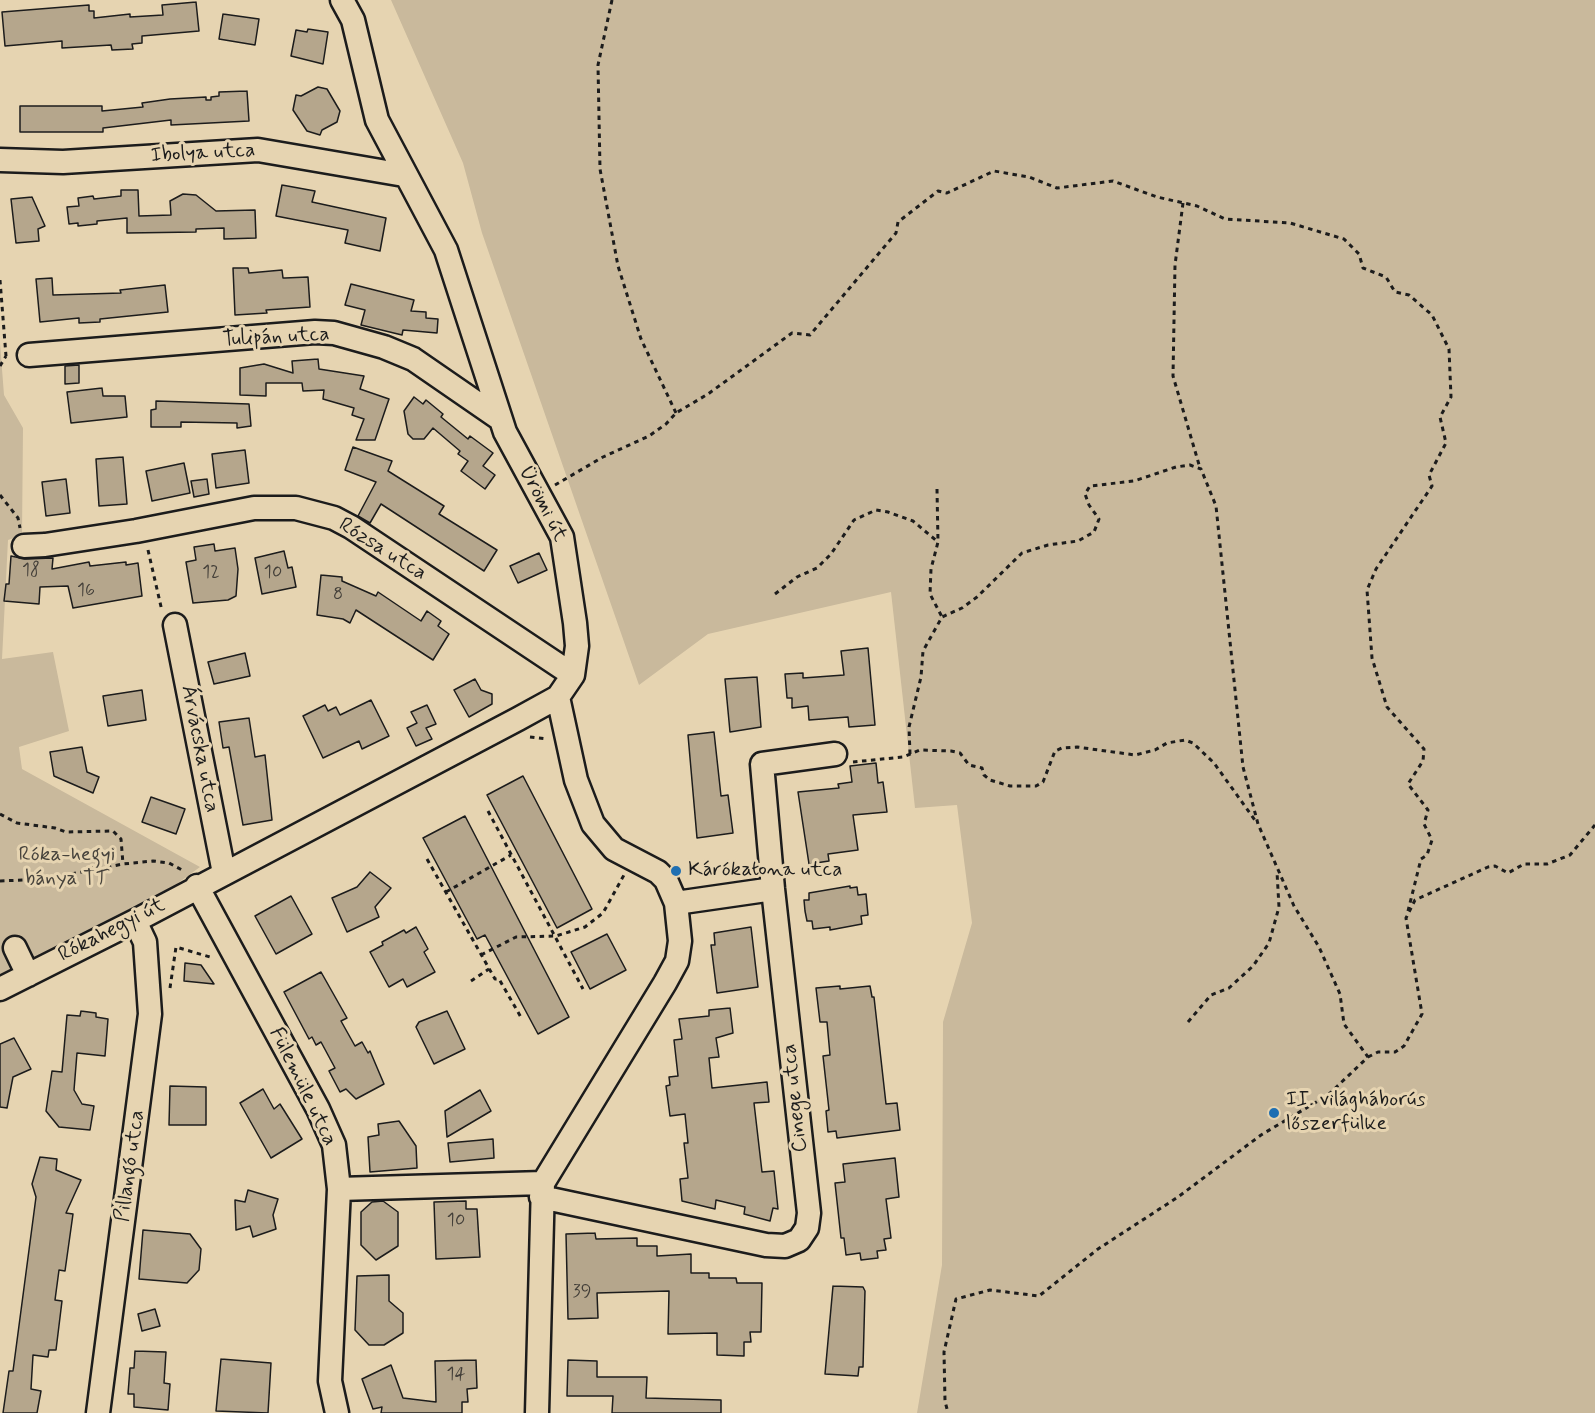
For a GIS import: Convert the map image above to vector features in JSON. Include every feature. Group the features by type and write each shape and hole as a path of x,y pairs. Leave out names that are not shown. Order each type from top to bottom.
{"street":[{"name":"Ürömi út","path":"224,873 558,697 573,675 577,646 566,553 557,524 519,458 500,419 446,250 404,175 377,120 353,20 342,0"},
{"name":"Ibolya utca","path":"0,160 63,162 258,150 404,175"},
{"name":"Tulipán utca","path":"29,355 315,332 334,333 384,347 413,359 500,419"},
{"name":"Rózsa utca","path":"24,546 136,531 254,508 296,508 334,518 573,675"},
{"name":"Árvácska utca","path":"175,625 224,873"},
{"path":"537,1413 542,1190 676,961 681,941 676,903 666,880 658,872 632,860 603,839 584,805 558,697"},
{"name":"Cinege utca","path":"542,1190 766,1245 785,1246 800,1240 807,1228 809,1213 773,889 762,764 835,754"},
{"name":"Rókahegyi út","path":"0,989 224,873"},
{"name":"Fülemüle utca","path":"197,886 318,1109 334,1145 339,1189 330,1382 337,1413"},
{"path":"676,903 773,889"},
{"name":"Pillangó utca","path":"98,1413 150,1014 146,942 135,921"},
{"path":"15,948 28,975"},
{"path":"339,1189 542,1190"}],"path":[{"path":"612,0 598,66 600,169 618,266 641,339 676,413"},
{"path":"540,493 595,461 649,436 666,424 676,413 708,394 792,333 810,335 896,232 898,222 938,191 947,193 994,171 1029,177 1058,189 1113,181 1225,219 1290,223 1344,239 1359,254 1363,268 1386,277 1395,292 1409,295 1432,315 1449,349 1451,397 1440,417 1446,443 1429,475 1432,486 1376,569 1367,590 1372,658 1388,707 1424,749 1423,761 1408,784 1428,810 1424,824 1432,840 1428,855 1421,859 1406,918 1422,1014 1404,1046 1395,1052 1378,1052 1368,1058 1328,1095 1261,1135 1178,1197 1098,1249 1039,1296 990,1290 956,1299 944,1352 945,1401 948,1413"},
{"path":"1183,203 1175,265 1173,376 1200,468 1216,506 1243,767 1258,824 1276,867 1294,906 1319,947 1340,994 1344,1023 1368,1058"},
{"path":"0,280 6,356"},
{"path":"910,754 909,727 921,677 923,651 942,617 962,608 977,597 1022,553 1048,545 1078,541 1094,532 1099,519 1089,505 1085,494 1090,486 1134,481 1176,467 1190,465 1200,468"},
{"path":"937,489 938,542 931,568 930,594 942,617"},
{"path":"0,495 18,518 24,546"},
{"path":"775,594 797,577 817,568 831,554 854,520 876,510 913,521 938,542"},
{"path":"136,531 145,536 163,614 175,625"},
{"path":"835,754 838,764 903,757 920,750 951,751 960,753 969,765 982,768 984,775 990,780 1010,786 1036,786 1043,782 1055,751 1062,748 1077,747 1135,755 1185,740 1193,743 1214,763 1258,824"},
{"path":"488,811 583,989"},
{"path":"0,814 17,824 55,828 66,832 113,831 121,839 123,864"},
{"path":"1408,911 1415,900 1488,867 1495,866 1508,873 1524,864 1535,861 1547,864 1570,855 1595,825"},
{"path":"446,892 511,855"},
{"path":"427,859 489,969 495,979 499,979 522,1019"},
{"path":"481,955 516,937 556,936 585,927 603,913 632,860"},
{"path":"0,881 45,879 123,864 169,863 183,869 197,886"},
{"path":"1188,1022 1211,995 1229,988 1253,966 1269,943 1280,908 1276,867"},
{"path":"169,994 176,947 209,955 215,964"},
{"path":"471,981 489,969"}],"green space":[{"path":"391,0 1595,0 1595,1413 917,1413 942,1265 943,1022 972,923 957,805 915,808 891,592 708,634 639,685 482,233 463,163"},
{"name":"Róka-hegyi bánya TT","path":"0,343 4,395 23,428 22,535 8,540 2,659 53,652 69,731 19,747 22,769 200,867 167,891 0,976"}],"building":[{"path":"196,2 199,31 142,36 142,43 132,44 133,49 112,50 111,45 62,48 62,41 5,46 2,12 89,5 89,11 94,11 94,18 130,14 130,17 163,15 162,5"},
{"path":"223,14 259,19 255,45 219,39"},
{"path":"308,29 328,32 323,64 291,56 296,30 307,32"},
{"path":"318,87 327,89 340,111 337,122 322,130 320,135 307,131 293,110 296,95 301,96"},
{"path":"247,91 249,121 171,125 171,120 103,128 103,132 20,132 20,106 102,106 102,111 143,107 142,103 170,99 206,97 206,100 211,100 211,97 219,96 219,92"},
{"path":"282,185 315,191 312,202 386,218 380,251 345,243 348,230 276,216"},
{"path":"121,190 138,190 139,216 171,215 170,201 183,194 196,195 216,211 255,210 256,238 224,239 224,228 196,229 196,232 127,233 127,218 97,221 97,224 78,226 78,223 69,224 67,207 79,206 78,198 121,196"},
{"path":"32,197 45,226 38,229 39,241 16,243 11,199"},
{"path":"233,268 248,268 249,273 282,270 283,278 308,277 310,307 235,315"},
{"path":"52,278 53,295 121,293 120,290 165,285 168,312 100,319 100,322 79,323 79,318 40,322 36,279"},
{"path":"351,284 414,300 411,311 426,312 426,318 438,319 437,333 403,330 402,335 361,325 365,310 345,305"},
{"path":"318,359 319,369 364,376 360,389 389,399 375,440 356,440 364,419 352,415 354,408 323,399 324,390 303,391 302,383 266,383 266,396 240,395 240,368 264,364 293,373 292,361"},
{"path":"79,365 79,383 65,384 65,366"},
{"path":"102,388 103,396 125,396 127,417 71,423 67,392"},
{"path":"414,397 423,404 426,400 443,414 441,417 468,439 470,436 493,453 483,466 495,475 485,489 461,471 468,461 433,428 424,439 413,439 408,434 404,411"},
{"path":"156,401 249,404 251,426 237,428 237,423 181,422 181,427 151,427 151,410 156,409"},
{"path":"353,447 392,461 388,471 444,506 439,514 497,550 484,571 381,504 370,523 358,516 376,482 345,470"},
{"path":"245,450 249,483 216,488 212,454"},
{"path":"123,457 127,504 99,506 96,459"},
{"path":"184,463 190,493 152,501 146,471"},
{"path":"66,479 70,513 46,516 42,482"},
{"path":"207,479 209,494 194,497 191,481"},
{"path":"214,544 215,551 235,548 238,569 236,596 228,600 193,603 186,562 196,560 194,547"},
{"path":"284,551 288,568 292,567 296,587 262,594 255,558"},
{"path":"539,553 547,570 518,583 510,566"},
{"path":"11,556 25,559 53,558 52,569 89,562 90,566 138,563 142,596 73,608 68,586 40,587 39,604 4,601 6,584 9,584"},
{"path":"321,575 342,577 342,581 376,596 378,592 421,621 427,611 441,621 438,626 449,634 433,660 356,610 350,623 343,619 317,615"},
{"path":"868,648 875,725 849,727 848,717 809,720 808,706 792,708 792,698 787,698 785,674 803,673 803,678 844,675 841,651"},
{"path":"245,653 250,676 214,684 208,662"},
{"path":"757,677 761,727 730,732 725,679"},
{"path":"475,679 481,690 492,694 492,704 469,717 454,690"},
{"path":"142,690 146,720 108,726 103,696"},
{"path":"371,700 389,736 362,749 359,741 323,758 303,716 325,705 328,711 336,707 340,715"},
{"path":"427,705 436,724 426,728 432,739 416,746 407,728 417,723 411,712"},
{"path":"249,718 255,757 265,755 272,820 243,825 229,747 223,748 219,722"},
{"path":"714,732 721,796 728,795 733,833 697,838 688,735"},
{"path":"82,747 87,772 99,777 93,793 54,776 50,752"},
{"path":"876,763 878,783 883,782 887,812 853,815 858,850 828,854 829,861 809,864 798,792 839,788 838,784 852,782 850,766"},
{"path":"523,776 592,909 557,928 487,795"},
{"path":"151,797 185,809 176,834 142,822"},
{"path":"465,816 569,1017 538,1034 485,935 477,939 423,838"},
{"path":"370,872 391,888 375,907 379,917 347,932 332,898 357,887"},
{"path":"850,886 850,888 857,887 858,895 866,894 868,915 861,916 862,924 830,930 830,927 813,929 812,921 807,921 805,911 804,900 809,900 809,893"},
{"path":"291,896 312,934 276,954 255,916"},
{"path":"416,927 428,949 424,952 435,972 407,987 403,979 389,987 370,952 383,945 382,942 404,930 406,933"},
{"path":"751,927 758,987 717,993 711,945 715,945 714,933"},
{"path":"607,934 626,970 590,989 571,952"},
{"path":"185,963 201,965 214,984 184,981"},
{"path":"321,972 347,1018 341,1021 355,1046 362,1042 368,1053 370,1051 384,1084 356,1099 346,1089 340,1092 329,1071 335,1068 321,1042 316,1045 312,1037 309,1039 284,992"},
{"path":"840,986 840,989 870,986 872,997 874,997 886,1104 897,1103 900,1130 837,1138 836,1131 828,1132 826,1111 829,1110 823,1056 830,1055 827,1022 820,1022 816,988"},
{"path":"730,1008 733,1033 716,1038 719,1057 709,1058 712,1088 767,1082 769,1102 754,1103 762,1172 774,1171 778,1209 773,1208 770,1221 744,1214 745,1207 716,1200 715,1209 682,1201 680,1179 688,1178 684,1143 688,1143 685,1114 670,1116 666,1086 670,1085 669,1077 678,1076 674,1040 682,1039 679,1019 709,1016 709,1010"},
{"path":"81,1011 96,1013 96,1017 108,1019 105,1056 77,1053 74,1090 82,1104 94,1106 90,1130 59,1127 46,1111 52,1071 62,1072 67,1015 80,1016"},
{"path":"447,1011 465,1049 434,1064 416,1027 419,1022"},
{"path":"14,1038 31,1069 13,1077 7,1108 0,1107 0,1044"},
{"path":"170,1086 206,1087 206,1125 169,1125"},
{"path":"263,1089 274,1109 280,1104 302,1139 271,1158 240,1103"},
{"path":"480,1090 491,1111 447,1137 445,1111"},
{"path":"399,1121 416,1146 417,1168 370,1172 368,1137 379,1135 378,1124"},
{"path":"493,1139 494,1158 450,1162 448,1143"},
{"path":"40,1157 57,1159 56,1170 81,1180 66,1213 73,1214 65,1271 59,1270 55,1300 62,1301 56,1350 49,1350 48,1357 33,1355 31,1389 41,1391 37,1413 3,1413 9,1371 13,1371 36,1197 32,1184"},
{"path":"895,1158 899,1197 886,1199 891,1238 884,1239 886,1250 877,1251 878,1258 861,1260 860,1253 846,1255 844,1238 841,1238 835,1183 845,1182 843,1164"},
{"path":"248,1190 278,1199 273,1215 276,1229 253,1237 250,1226 236,1230 235,1200 245,1202"},
{"path":"383,1201 398,1212 398,1246 376,1260 361,1245 361,1212 372,1202"},
{"path":"466,1201 466,1209 477,1209 480,1257 436,1259 434,1202"},
{"path":"143,1230 190,1234 201,1249 199,1270 187,1283 139,1279"},
{"path":"595,1233 596,1239 637,1238 637,1246 657,1246 657,1256 691,1254 691,1273 709,1273 709,1278 736,1278 737,1283 762,1283 761,1332 750,1332 751,1342 744,1342 744,1356 717,1355 717,1333 668,1334 669,1291 597,1293 598,1318 568,1319 566,1234"},
{"path":"389,1275 389,1301 403,1313 403,1333 384,1345 369,1345 355,1330 357,1276"},
{"path":"833,1286 863,1287 865,1291 863,1367 859,1367 858,1376 825,1374"},
{"path":"155,1309 160,1326 142,1331 138,1314"},
{"path":"135,1351 166,1352 164,1383 170,1384 168,1410 134,1407 134,1394 128,1394 130,1368 134,1368"},
{"path":"221,1359 271,1363 268,1413 216,1411"},
{"path":"476,1360 477,1388 467,1389 468,1402 462,1402 462,1413 381,1413 382,1407 373,1409 362,1379 391,1365 403,1398 436,1402 435,1361"},
{"path":"568,1360 597,1361 597,1377 647,1377 646,1398 721,1400 721,1413 612,1413 613,1396 567,1396"}],"place":[{"name":"Kárókatona utca","path":"676,871"},
{"name":"II. világháborús lőszerfülke","path":"1274,1113"}]}
